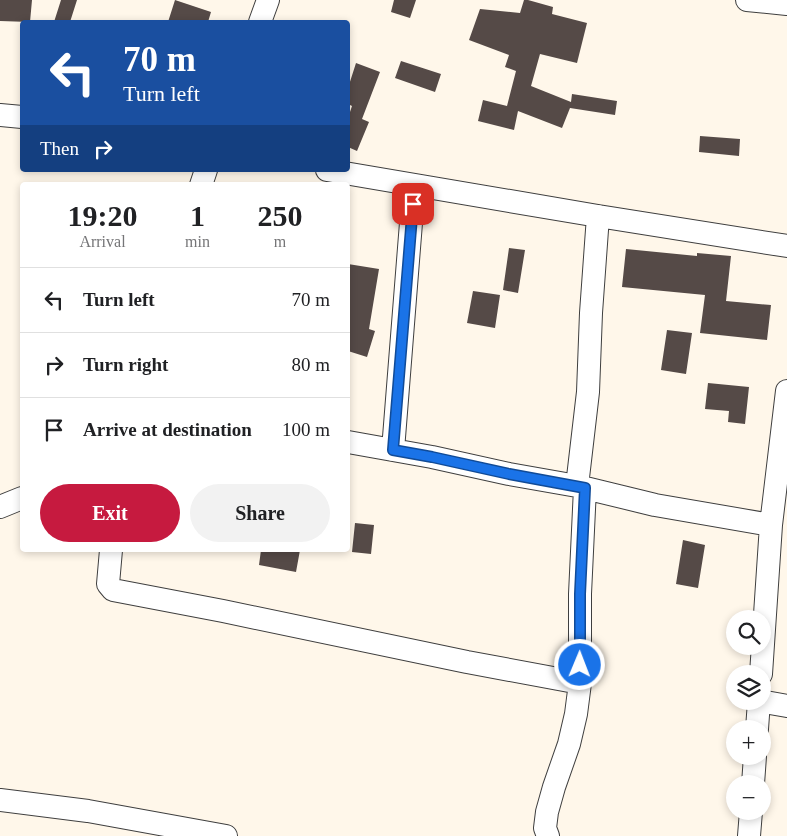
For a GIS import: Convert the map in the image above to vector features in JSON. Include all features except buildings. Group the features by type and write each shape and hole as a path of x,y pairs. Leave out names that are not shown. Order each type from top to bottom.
{"street":[{"path":"261,20 268,0"},
{"path":"747,0 787,4"},
{"path":"0,116 20,117"},
{"path":"339,172 787,246"},
{"path":"393,450 414,185"},
{"path":"548,836 545,828 547,812 569,744 576,714 580,683 581,487 598,216"},
{"path":"762,665 771,525 787,391"},
{"path":"350,442 581,487 655,505 771,525"},
{"path":"0,507 20,499"},
{"path":"111,552 108,584 113,590 580,683"},
{"path":"771,703 787,706"},
{"path":"0,800 88,811 226,836"},
{"path":"749,836 750,820"}],"route":[{"path":"413,204 393,450 585,488 580,594 580,665"}]}
